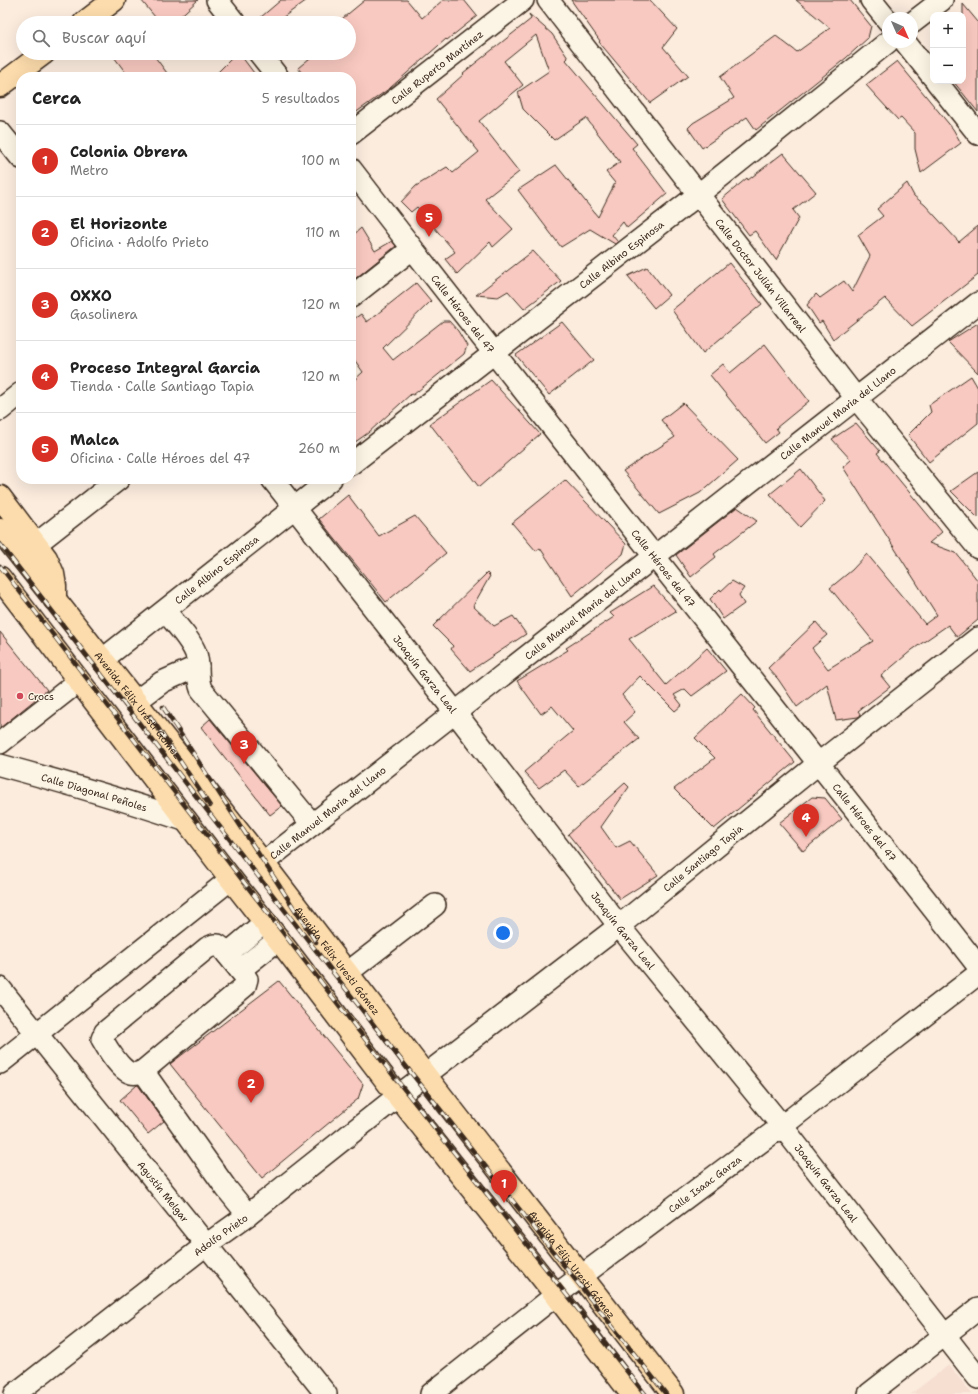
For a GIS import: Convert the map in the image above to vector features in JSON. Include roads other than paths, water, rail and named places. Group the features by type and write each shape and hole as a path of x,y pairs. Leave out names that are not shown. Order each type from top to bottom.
{"main road":[{"path":"93,16 114,0"},
{"path":"19,72 35,60"},
{"path":"0,86 16,74"},
{"path":"0,497 46,558 53,574 55,600"},
{"name":"Avenida Félix Uresti Gómez","path":"0,530 263,863 425,1075 673,1394"},
{"path":"0,578 231,879 279,939 398,1096 556,1295 632,1394"},
{"path":"0,602 17,614 33,620"}],"street":[{"path":"217,0 230,16"},
{"name":"Calle Ruperto Martínez","path":"356,130 523,0"},
{"name":"Calle Doctor Julián Villarreal","path":"548,0 856,398 978,548"},
{"path":"871,0 882,14"},
{"path":"918,18 942,0"},
{"name":"Calle Albino Espinosa","path":"356,460 699,194 882,47"},
{"path":"910,48 930,74"},
{"path":"265,60 274,72"},
{"path":"938,84 978,134"},
{"path":"0,132 16,152"},
{"name":"Calle Héroes del 47","path":"356,176 412,249 978,966"},
{"path":"356,293 412,249"},
{"name":"Calle Manuel Maria del Llano","path":"263,863 978,303"},
{"path":"0,410 16,397"},
{"path":"36,544 113,484"},
{"name":"Joaquín Garza Leal","path":"276,484 455,712 619,926 782,1126 978,1378"},
{"name":"Calle Albino Espinosa","path":"102,660 325,484"},
{"path":"165,610 193,647 197,656 198,676 201,688 312,824"},
{"name":"Calle Santiago Tapia","path":"425,1075 619,926 819,763 978,638"},
{"path":"135,702 162,682 198,666"},
{"path":"0,743 79,681"},
{"name":"Calle Diagonal Peñoles","path":"0,765 119,798 187,821"},
{"path":"0,1063 231,879"},
{"path":"347,972 435,905"},
{"path":"227,954 265,922"},
{"path":"240,970 279,939"},
{"path":"218,945 240,970 247,979 243,990 143,1071 137,1074 131,1074 122,1068 102,1039 105,1032 207,948 218,945"},
{"name":"Calle Isaac Garza","path":"431,1394 556,1295 782,1126 978,974"},
{"name":"Agustín Melgar","path":"0,988 35,1034 326,1394"},
{"path":"143,1071 226,1188 248,1214"},
{"name":"Adolfo Prieto","path":"15,1394 425,1075"},
{"path":"869,1394 978,1309"}],"railway":[{"path":"0,544 405,1065 666,1394"},
{"path":"0,566 392,1074 645,1394"},
{"path":"163,707 316,942"},
{"path":"150,716 210,806"}],"place":[{"name":"Malca","path":"429,237"},
{"name":"Crocs","path":"20,696"},
{"name":"OXXO","path":"244,764"},
{"name":"Proceso Integral Garcia","path":"806,837"},
{"name":"El Horizonte","path":"251,1103"},
{"name":"Colonia Obrera","path":"504,1203"}]}
